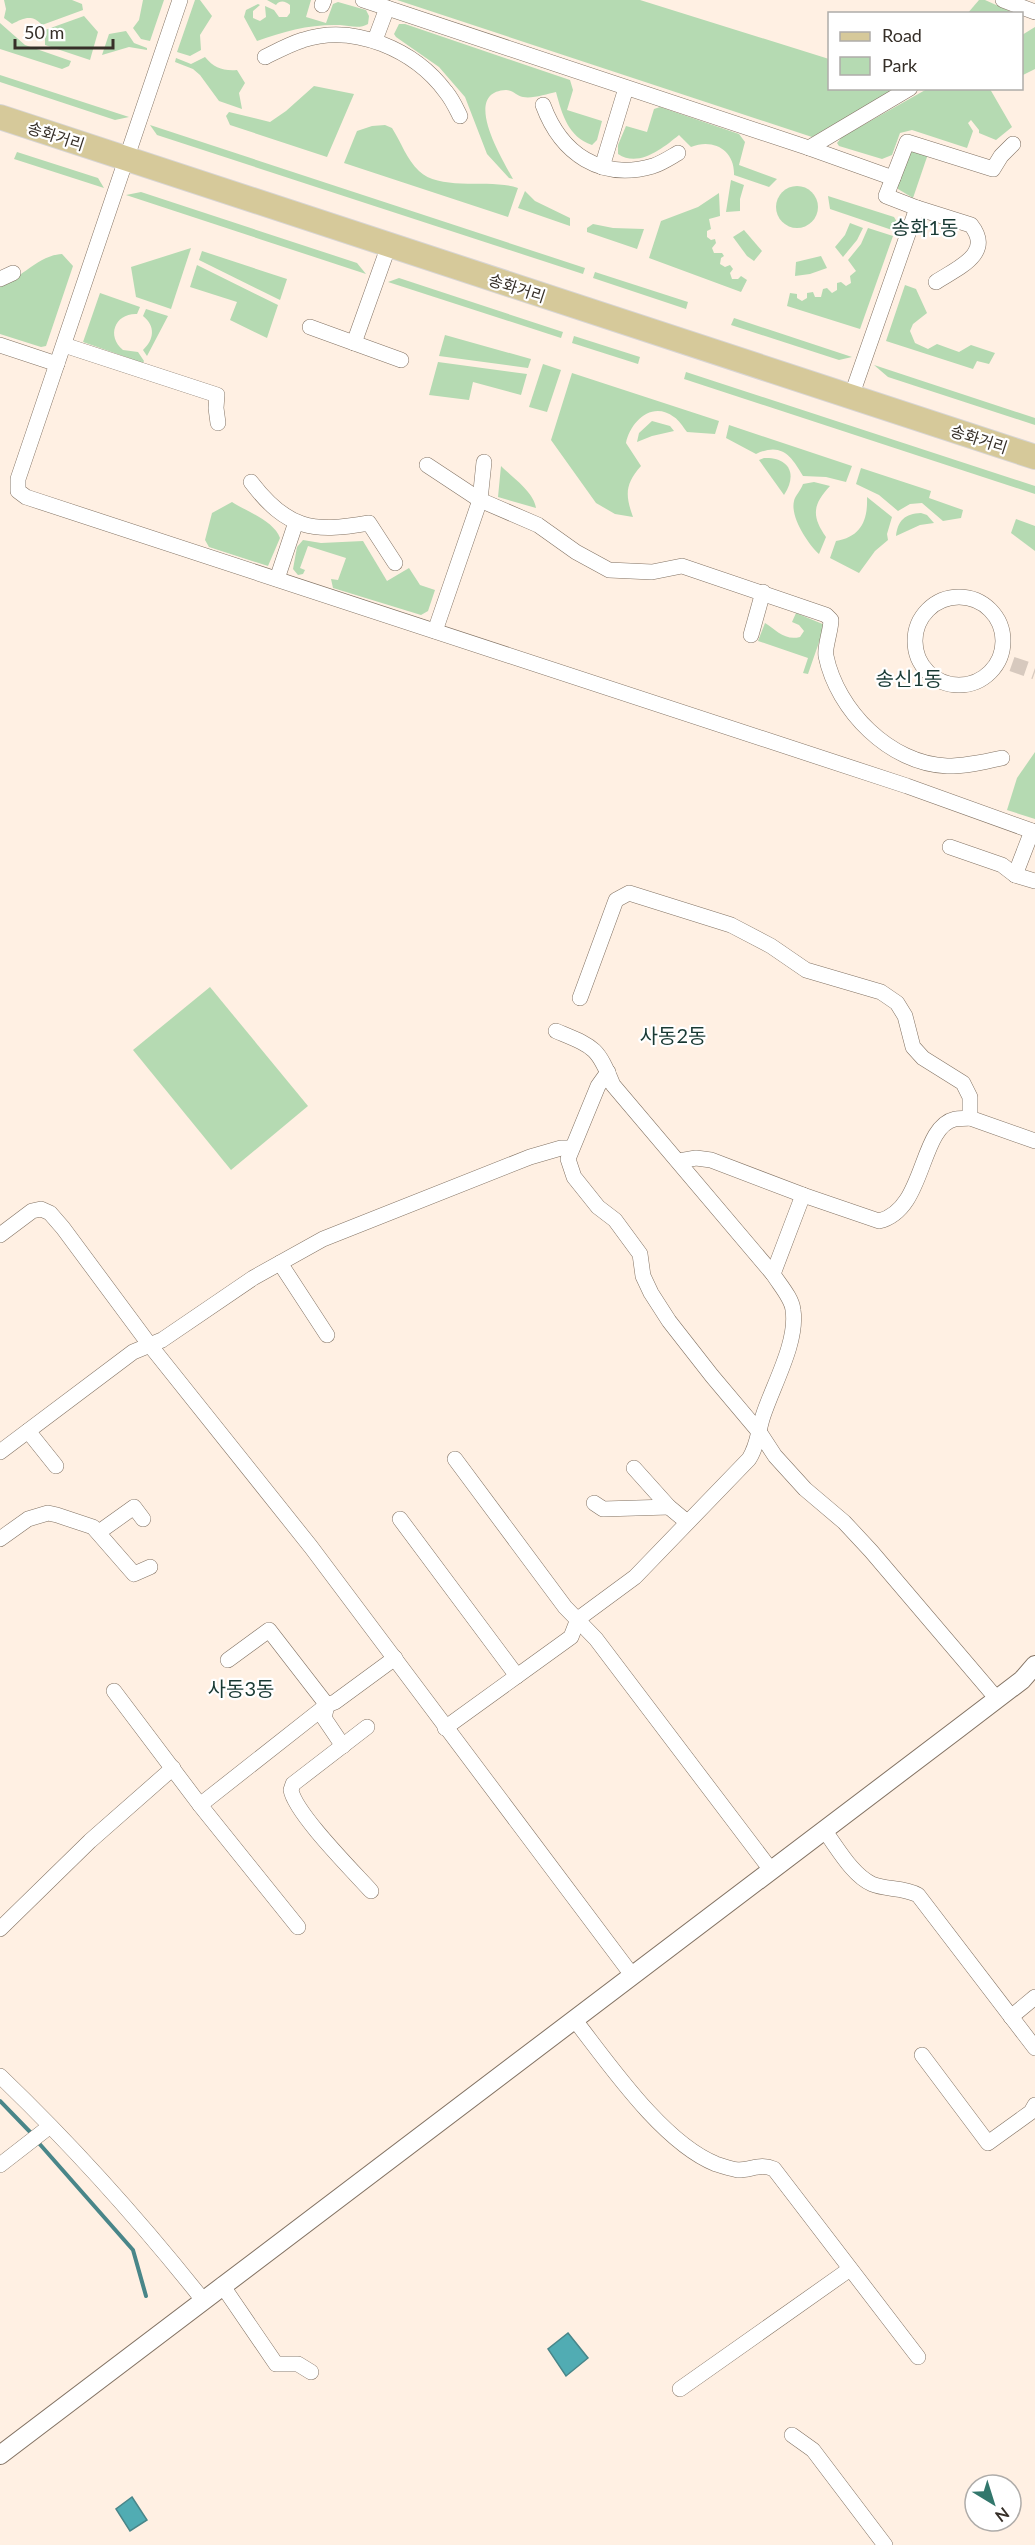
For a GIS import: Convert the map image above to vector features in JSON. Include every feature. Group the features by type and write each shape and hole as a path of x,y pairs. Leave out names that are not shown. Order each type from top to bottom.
{"main road":[{"name":"송화거리","path":"0,117 1035,457"}],"street":[{"path":"180,0 18,479 18,491 26,497 907,786 1033,832 1015,875"},
{"path":"363,0 810,148 893,178"},
{"path":"1003,0 1035,14"},
{"path":"375,40 387,8"},
{"path":"265,57 305,39 339,35 375,40 403,54 428,72 446,92 460,116"},
{"path":"602,167 626,88"},
{"path":"810,148 907,90"},
{"path":"543,105 555,132 566,145 584,160 602,167 626,171 655,165 678,153"},
{"path":"936,282 975,256 980,244 977,232 971,225 886,196 907,141 993,169 1001,156 1013,144"},
{"path":"851,397 917,208"},
{"path":"354,343 389,245"},
{"path":"310,327 401,360"},
{"path":"0,345 57,364"},
{"path":"63,345 217,395 218,423"},
{"path":"435,631 480,500 484,462"},
{"path":"427,465 480,500 538,525 576,552 609,570 652,572 682,566 826,615 831,620 831,634 825,653 836,687 852,714 872,734 916,760 945,766 969,765 1002,758"},
{"path":"251,482 280,514 315,529 344,528 369,523 395,563"},
{"path":"277,579 296,522"},
{"path":"751,635 763,592"},
{"path":"964,597 982,603 1000,623 1006,662 972,684 954,685 936,679 922,667 915,650 914,640 919,622 930,608 946,598 964,597"},
{"path":"907,786 916,760"},
{"path":"950,847 1002,865 1015,875 1035,881"},
{"path":"580,998 616,900 629,893 731,925 771,946 806,970 881,992 897,1003 905,1016 913,1047 923,1058 963,1083 970,1097 970,1119"},
{"path":"445,1728 571,1636 578,1619 635,1577 749,1459 757,1446 762,1418 784,1361 795,1322 793,1306 773,1274 613,1085 601,1056 594,1049 556,1030"},
{"path":"608,1072 598,1086 568,1159 574,1177 597,1207 615,1220 640,1254 643,1276 669,1321 760,1433 775,1456 805,1489 844,1522 871,1551 997,1699"},
{"path":"679,1161 696,1158 711,1160 803,1196 879,1221 891,1218 905,1204 934,1138 943,1125 954,1119 970,1119 1035,1141"},
{"path":"0,1452 133,1352 162,1340 280,1263 322,1239 530,1157 561,1148 572,1148"},
{"path":"773,1274 803,1196"},
{"path":"0,1234 32,1211 42,1209 50,1213 149,1344 395,1658 445,1728 556,1871 632,1976"},
{"path":"280,1263 327,1335"},
{"path":"28,1431 56,1466"},
{"path":"455,1458 565,1607 603,1648 771,1870"},
{"path":"634,1468 669,1507 687,1522"},
{"path":"594,1503 603,1509 669,1507"},
{"path":"99,1532 134,1507 143,1519"},
{"path":"0,1539 28,1519 48,1513 93,1527 134,1575 150,1567"},
{"path":"400,1519 517,1676"},
{"path":"228,1660 269,1630 327,1705"},
{"path":"200,1805 327,1705 335,1702 395,1658"},
{"path":"0,2455 1022,1680 1035,1665"},
{"path":"114,1691 200,1805 298,1927"},
{"path":"327,1705 324,1718 343,1746"},
{"path":"367,1727 292,1784 292,1795 332,1849 371,1891"},
{"path":"0,1929 90,1840 173,1768"},
{"path":"824,1830 860,1876 873,1885 908,1890 918,1895 1035,2048"},
{"path":"1011,2017 1035,1997"},
{"path":"574,2019 624,2084 679,2142 695,2154 717,2164 739,2170 754,2165 774,2169 918,2357"},
{"path":"922,2055 988,2143 1031,2112 1035,2105"},
{"path":"0,2076 40,2134 89,2168 203,2300"},
{"path":"0,2165 40,2134"},
{"path":"680,2389 850,2268"},
{"path":"222,2285 276,2364 298,2364 311,2372"},
{"path":"792,2435 813,2450 885,2545"}],"green space":[{"path":"4,0 72,0 82,4 83,10 42,25 31,18 12,24 4,18 6,9"},
{"path":"143,0 164,0 150,41 141,39 133,28 139,20"},
{"path":"195,0 200,0 212,16 200,35 201,50 190,56 177,52"},
{"path":"267,0 311,0 306,17 326,23 333,4 338,2 366,10 369,16 368,24 358,27 329,25 308,27 257,41 244,17 246,10 260,5 253,11 253,18 260,21 266,17 265,6 274,10 279,17 287,17 290,13 290,5 281,2 276,5"},
{"path":"397,0 640,0 828,59 828,90 893,90 812,137"},
{"path":"979,0 985,0 1012,12 969,12"},
{"path":"84,16 98,32 90,60 45,45 45,30"},
{"path":"0,23 25,45 71,61 69,66 62,69 0,49"},
{"path":"399,24 405,24 570,80 573,90 567,110 602,121 597,140 592,145 572,131 567,124 556,92 531,97 506,90 493,94 487,102 488,128 513,179 509,178 487,154 465,97 439,67 396,37 394,34"},
{"path":"1035,27 1035,69 1023,75 1023,34"},
{"path":"126,31 134,43 147,50 129,47 102,55 109,34"},
{"path":"205,57 219,68 237,70 245,83 239,93 242,109 219,101 200,75 193,69 175,62 176,58 191,64"},
{"path":"0,75 129,117 115,120 0,82"},
{"path":"314,86 354,94 327,157 230,125 226,116 229,112 270,122"},
{"path":"925,90 991,90 1012,127 996,140 979,133 971,120 968,123 973,131 967,148 912,130 900,133 892,155 882,159 839,146 837,143 842,137"},
{"path":"660,107 739,134 745,142 739,165 777,179 769,187 734,175 731,159 721,148 707,144 691,147 679,135 642,158 626,158 618,154 618,145 626,126 647,132 654,109"},
{"path":"150,125 585,268 583,274 157,135"},
{"path":"385,125 392,128 415,167 428,177 453,183 507,185 518,188 508,217 344,163 357,131"},
{"path":"917,150 928,154 913,198 898,189 898,184 911,151"},
{"path":"17,152 98,178 104,188 14,159"},
{"path":"731,180 744,185 740,199 740,211 726,212"},
{"path":"797,186 812,192 818,207 812,222 797,228 782,222 776,207 782,192"},
{"path":"525,191 535,201 570,218 570,226 518,208"},
{"path":"141,192 357,263 366,274 126,195"},
{"path":"719,193 720,216 709,219 711,229 707,231 707,237 711,240 715,239 716,243 712,248 714,253 722,253 724,256 720,264 725,267 730,265 733,269 730,273 732,279 738,279 741,276 747,280 741,292 649,258 661,221 698,207"},
{"path":"828,196 894,217 897,222 895,231 830,209"},
{"path":"850,223 863,228 857,240 843,257 835,247 845,235"},
{"path":"593,224 613,228 644,229 637,249 587,232 587,228"},
{"path":"868,228 893,236 860,329 787,306 790,293 797,294 797,298 802,301 807,298 807,293 813,292 815,297 821,297 823,289 827,288 832,293 837,290 837,283 841,282 846,286 851,283 850,276 856,271 848,260 861,244"},
{"path":"744,230 762,251 754,261 747,256 733,237"},
{"path":"191,248 171,309 136,297 131,267"},
{"path":"202,251 287,279 280,300 199,260"},
{"path":"62,254 73,266 46,346 41,347 0,334 0,287 46,258"},
{"path":"821,256 827,268 795,276 796,262"},
{"path":"197,265 278,305 267,338 230,320 237,302 190,287"},
{"path":"595,272 688,302 686,309 593,278"},
{"path":"399,278 563,332 561,338 388,282"},
{"path":"905,285 916,289 927,313 913,324 910,331 915,343 928,349 937,344 959,352 971,345 995,353 989,364 977,361 973,369 886,341"},
{"path":"100,293 140,307 137,314 123,317 118,321 114,332 123,350 138,352 143,363 83,342"},
{"path":"146,309 168,316 147,356 143,350 149,342 152,329 143,316"},
{"path":"734,318 852,357 839,360 731,325"},
{"path":"445,335 531,359 528,368 439,356"},
{"path":"574,336 640,357 638,364 572,343"},
{"path":"438,362 527,374 521,395 473,382 469,400 429,395"},
{"path":"543,364 561,370 547,412 529,407"},
{"path":"874,365 1035,418 1035,425 888,377"},
{"path":"686,372 1035,486 1035,494 684,379"},
{"path":"572,373 719,421 715,434 687,432 676,418 666,412 650,412 637,421 626,443 641,466 632,478 628,490 633,517 615,514 596,503 551,440"},
{"path":"652,421 670,426 674,431 637,442 639,433"},
{"path":"729,425 852,466 846,482 826,477 803,476 794,462 779,450 772,449 756,454 726,438"},
{"path":"764,458 780,460 789,468 790,480 784,495 759,460"},
{"path":"501,466 527,491 536,508 498,497"},
{"path":"861,468 931,491 929,498 963,510 961,518 943,521 922,503 910,504 898,511 879,495 856,484"},
{"path":"814,482 830,486 820,499 816,510 818,523 826,537 819,554 801,530 793,507 803,484"},
{"path":"867,497 892,517 887,534 888,540 875,551 859,573 830,558 836,541 852,536 861,526 866,513"},
{"path":"232,502 259,517 277,532 280,538 268,566 209,547 205,540 212,513"},
{"path":"921,513 927,515 934,523 920,525 896,536 898,526 903,519"},
{"path":"1016,519 1035,526 1035,551 1011,533"},
{"path":"303,540 321,543 363,541 387,581 409,568 420,585 435,590 428,611 421,615 333,588 331,579 338,580 346,558 308,546 300,568 305,570 303,574 298,575 293,569 297,547"},
{"path":"796,613 825,625 808,674 803,673 808,658 758,641 765,623 785,636 800,637 804,631 792,622"},
{"path":"1035,752 1035,819 1007,810 1017,778"},
{"path":"210,987 308,1106 231,1170 133,1050"}],"water":[{"path":"568,2333 588,2358 566,2376 548,2349"},
{"path":"132,2497 147,2520 130,2531 116,2509"}],"waterway":[{"path":"0,2101 33,2135"},
{"path":"37,2141 133,2250 146,2296"}],"tunnel":[{"path":"1012,664 1035,672"}],"district":[{"name":"송화1동","path":"925,228"},
{"name":"송신1동","path":"909,679"},
{"name":"사동2동","path":"673,1036"},
{"name":"사동3동","path":"241,1689"}]}
